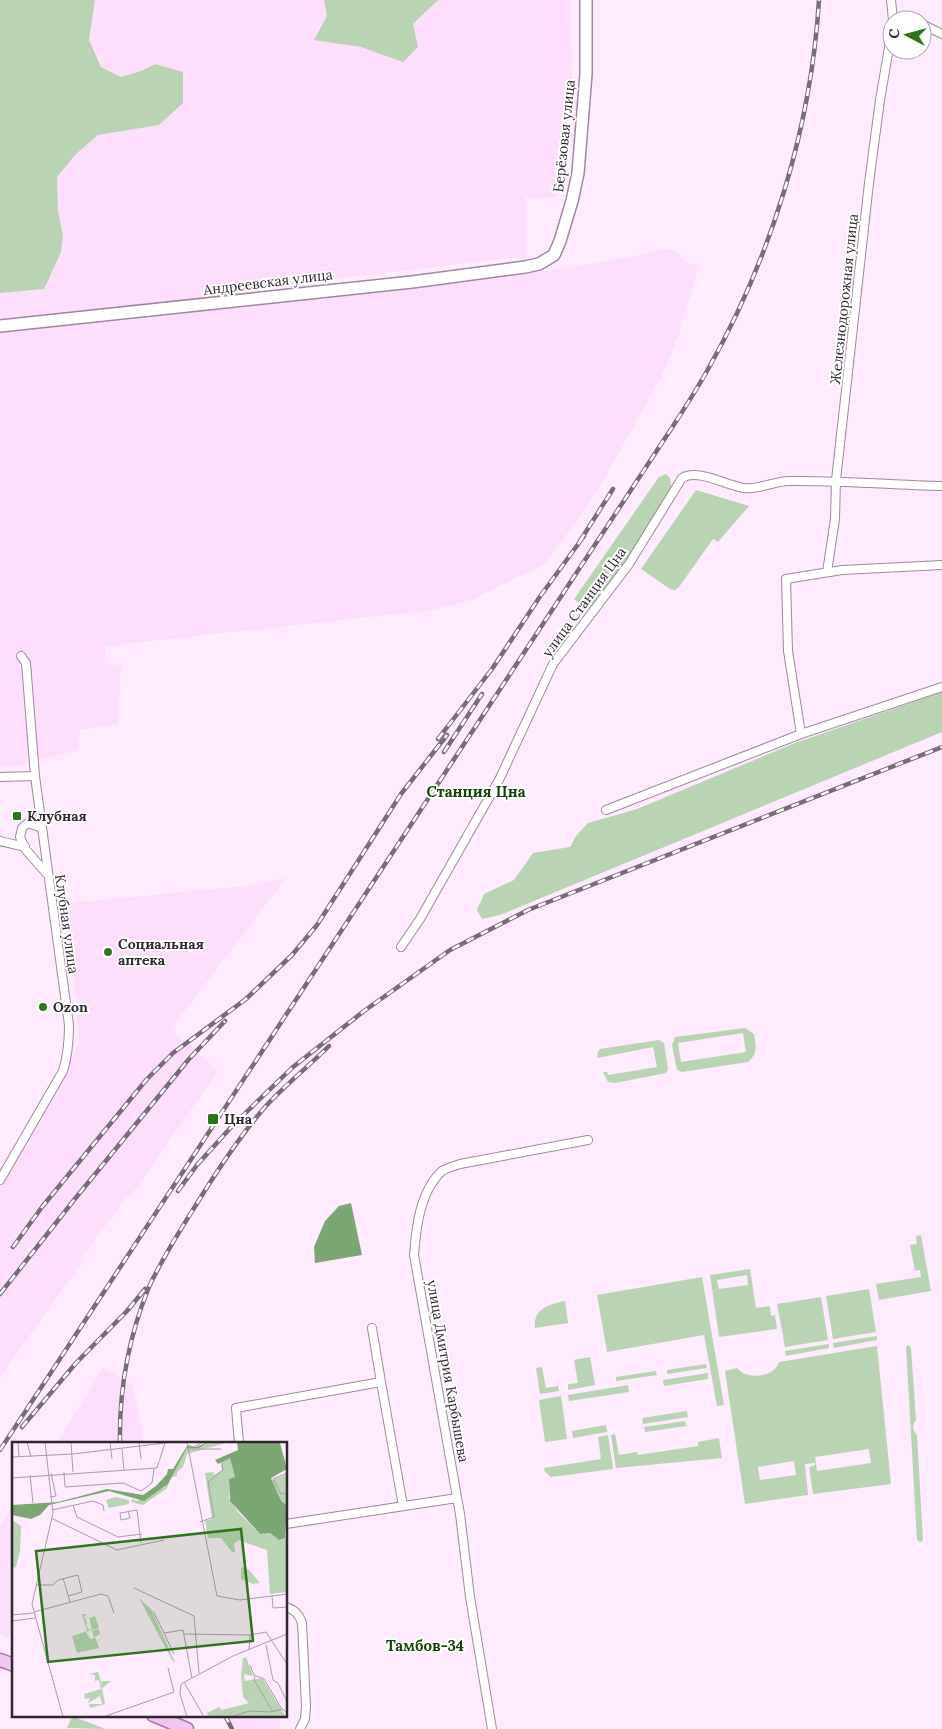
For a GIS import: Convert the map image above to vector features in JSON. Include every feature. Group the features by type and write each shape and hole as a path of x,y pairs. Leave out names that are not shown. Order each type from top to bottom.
{"main road":[{"path":"0,1660 12,1664"},
{"path":"155,1716 187,1729"}],"street":[{"name":"Берёзовая улица","path":"539,264 554,255 560,240 578,173 586,74 586,0"},
{"name":"Железнодорожная улица","path":"827,572 835,519 836,480 869,183 887,60"},
{"name":"Андреевская улица","path":"0,326 412,282 539,264"},
{"name":"улица Станция Цна","path":"401,947 420,918 499,780 553,664 628,564 682,478 688,475 707,477 745,489 781,481 836,480"},
{"path":"836,480 886,485 942,486"},
{"path":"801,734 788,651 786,579 827,572 942,565"},
{"name":"Клубная улица","path":"0,1180 63,1071 68,1056 69,1025 35,776 26,662 21,656"},
{"path":"606,810 801,734 942,687"},
{"path":"0,777 35,776"},
{"path":"42,828 28,824 22,828 20,837 25,847 48,876"},
{"path":"0,841 25,847"},
{"name":"улица Дмитрия Карбышева","path":"492,1729 470,1597 457,1498 414,1255 416,1231 424,1201 434,1181 444,1170 460,1164 588,1140"},
{"path":"372,1328 403,1506"},
{"path":"239,1442 236,1408 380,1382"},
{"path":"288,1524 457,1498"},
{"path":"288,1608 300,1616 302,1623 306,1706 305,1719 300,1729"}],"shaded area":[{"path":"0,0 95,0 89,40 101,67 121,77 141,71 155,64 183,72 183,103 159,125 98,135 76,154 57,177 58,212 63,235 61,252 44,289 0,293"},
{"path":"95,0 324,0 327,16 315,40 361,47 403,61 413,24 438,0 571,0 572,78 562,172 555,197 526,197 525,259 512,258 222,292 224,305 570,268 670,249 679,253 686,262 699,266 679,334 663,373 601,485 546,564 471,600 433,610 105,646 105,664 121,665 118,724 80,730 78,750 21,765 0,766 0,293 44,289 63,235 58,212 57,177 76,154 98,135 123,130 155,64 141,71 121,77 101,67 89,40"},
{"path":"324,0 438,0 413,24 418,47 403,62 361,47 314,40 327,16"},
{"path":"666,474 670,478 671,485 674,487 629,555 627,562 588,610 574,599 659,477"},
{"path":"696,490 749,506 718,542 713,539 679,587 675,590 670,589 641,569"},
{"path":"942,692 942,732 500,915 482,919 477,910 484,894 514,880 533,853 570,847 576,836 588,823 637,809 795,743"},
{"path":"286,878 171,1029 218,1071 132,1194 130,1193 79,1261 81,1264 0,1377 0,1186 79,1044 69,903 246,886"},
{"path":"745,1028 754,1034 755,1049 753,1056 748,1062 682,1072 677,1070 672,1045 675,1037","holes":["743,1033 746,1052 681,1062 678,1043"]},
{"path":"659,1040 664,1043 668,1069 666,1073 615,1083 608,1082 603,1072 607,1072 608,1075 657,1067 653,1047 597,1058 600,1049"},
{"path":"351,1203 362,1255 315,1263 314,1247 325,1221 339,1206"},
{"path":"921,1235 931,1291 879,1300 876,1284 921,1277 920,1270 915,1271 910,1245 917,1244 916,1236"},
{"path":"750,1269 756,1308 770,1306 771,1316 775,1315 777,1329 719,1337 710,1275","holes":["747,1275 748,1285 719,1289 717,1280"]},
{"path":"702,1277 724,1405 717,1406 704,1335 607,1352 597,1295"},
{"path":"869,1289 876,1332 833,1339 826,1296"},
{"path":"821,1297 828,1340 785,1347 777,1304"},
{"path":"565,1301 568,1323 535,1328 537,1316 543,1308"},
{"path":"877,1336 877,1340 834,1348 833,1343"},
{"path":"829,1344 829,1348 786,1356 785,1351"},
{"path":"909,1345 911,1348 916,1420 913,1428 917,1435 923,1540 921,1542 917,1540 906,1347"},
{"path":"877,1346 891,1484 813,1494 809,1467 815,1465 815,1463 805,1464 808,1495 745,1504 725,1371 737,1368 741,1372 760,1376 772,1371 779,1362","holes":["869,1449 871,1463 817,1471 815,1457","794,1461 796,1475 760,1480 758,1467"]},
{"path":"590,1357 595,1385 568,1390 568,1384 578,1383 574,1360"},
{"path":"706,1364 707,1368 667,1374 667,1370"},
{"path":"542,1367 546,1388 558,1386 559,1391 540,1394 536,1368"},
{"path":"103,1368 133,1385 144,1442 58,1442"},
{"path":"656,1371 657,1375 616,1381 616,1377"},
{"path":"708,1373 708,1379 664,1386 663,1380"},
{"path":"628,1385 629,1392 569,1401 568,1395"},
{"path":"561,1396 567,1439 545,1442 539,1400"},
{"path":"687,1411 688,1417 643,1424 642,1418"},
{"path":"685,1421 686,1426 645,1432 644,1427"},
{"path":"606,1425 607,1432 573,1438 572,1431"},
{"path":"615,1434 619,1455 637,1452 638,1455 698,1446 698,1442 719,1438 722,1458 616,1468 611,1435"},
{"path":"608,1435 613,1469 551,1477 545,1472 544,1468 601,1459 598,1437"},
{"path":"12,1506 12,1639 0,1634 0,1525"},
{"path":"222,1716 279,1716 281,1720 279,1729 237,1729 234,1724 227,1727"},
{"path":"74,1717 106,1729 67,1728"}],"railway":[{"path":"0,1450 675,423 707,371 730,328 750,284 784,192 807,96 815,48 819,0"},
{"path":"580,541 613,489"},
{"path":"438,739 492,669 539,598 584,536"},
{"path":"444,752 482,694"},
{"path":"13,1247 42,1207 147,1079 173,1053 246,999 292,955 317,925 401,794 447,735"},
{"path":"178,1191 197,1165 233,1125 293,1067 364,1011 450,950 528,910 942,747"},
{"path":"0,1294 189,1059 225,1021"},
{"path":"120,1442 123,1383 131,1344 149,1287 161,1263 211,1181 249,1127 273,1098 329,1046"},
{"path":"22,1427 76,1363 127,1311 145,1289"},
{"path":"226,1716 232,1729"}],"place":[{"name":"Клубная","path":"17,816"},
{"name":"Социальная аптека","path":"108,952"},
{"name":"Ozon","path":"43,1007"},
{"name":"Цна","path":"213,1119"}],"district":[{"name":"Станция Цна","path":"476,791"},
{"name":"Тамбов-34","path":"425,1645"}]}
